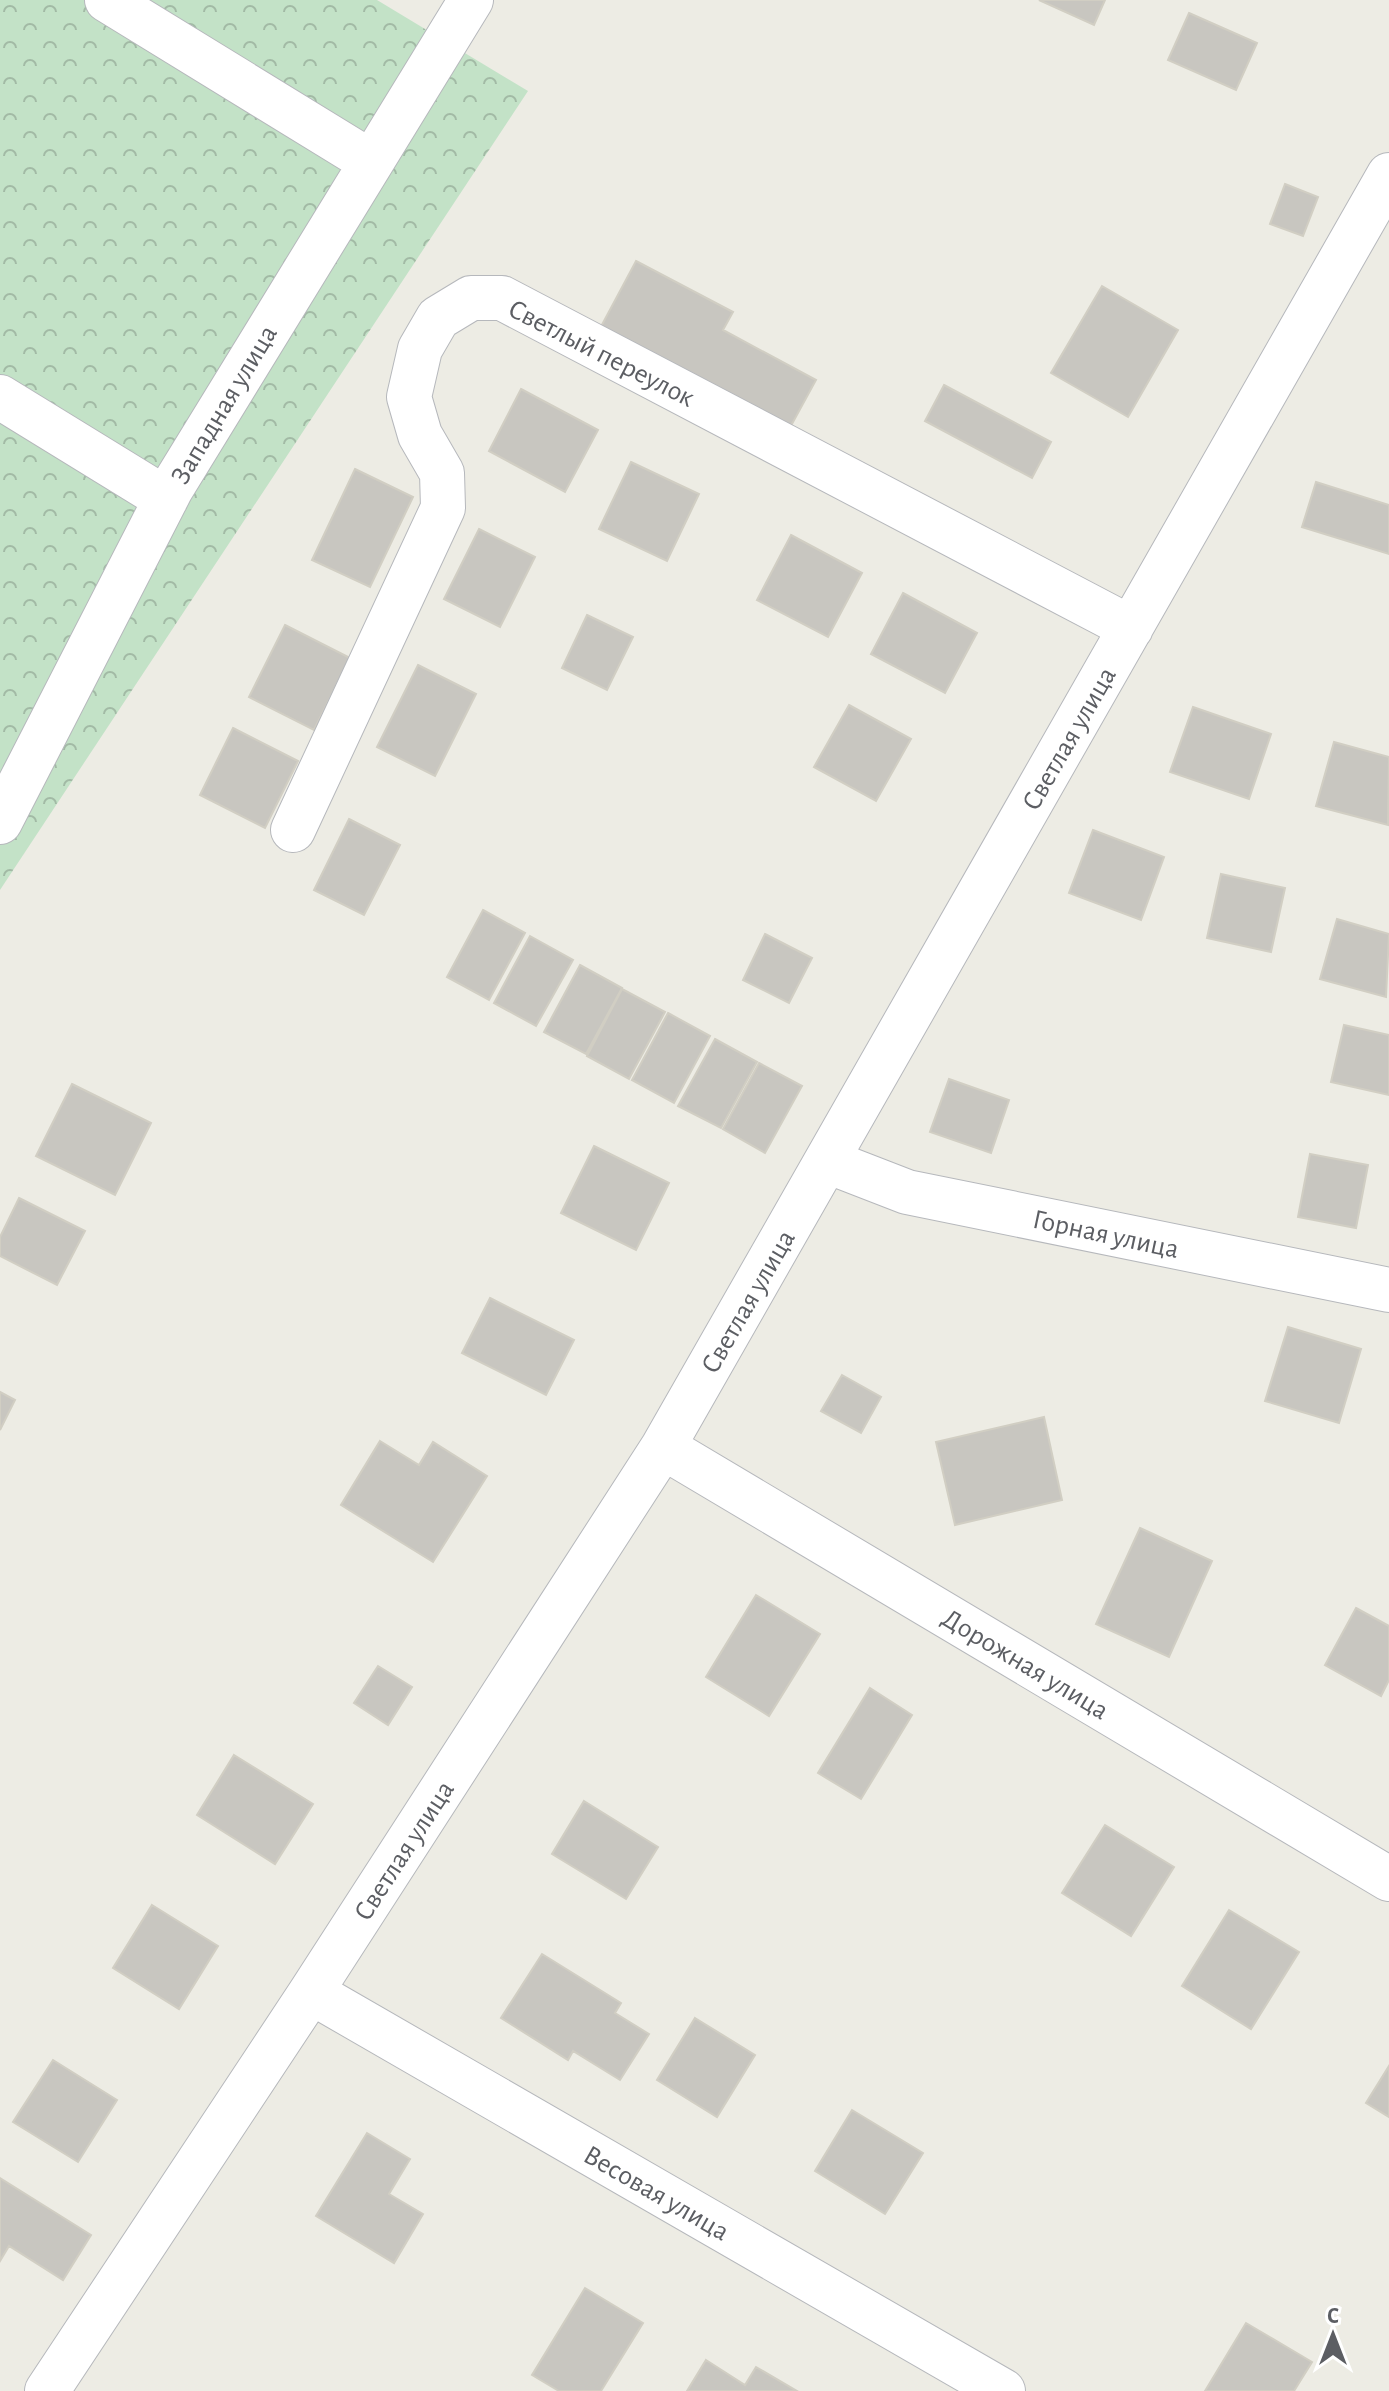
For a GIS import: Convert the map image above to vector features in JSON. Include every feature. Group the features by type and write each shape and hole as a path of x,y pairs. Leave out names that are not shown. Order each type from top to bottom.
{"street":[{"path":"107,0 371,162"},
{"name":"Западная улица","path":"0,822 166,499 471,0"},
{"name":"Светлая улица","path":"47,2391 311,1992 663,1447 1389,175"},
{"name":"Светлый переулок","path":"293,830 443,508 442,473 420,435 409,397 420,349 438,318 471,298 502,298 1131,628"},
{"path":"0,397 166,499"},
{"name":"Горная улица","path":"827,1161 907,1192 1389,1290"},
{"name":"Дорожная улица","path":"663,1447 1389,1879"},
{"name":"Весовая улица","path":"311,1992 1003,2391"}],"green space":[{"path":"0,0 377,0 528,91 0,890"}],"building":[{"path":"1039,0 1105,0 1094,25"},
{"path":"1189,13 1257,43 1236,90 1168,60"},
{"path":"1285,184 1318,197 1303,236 1270,224"},
{"path":"636,261 733,312 723,330 816,380 786,435 597,334"},
{"path":"1102,286 1178,330 1128,417 1051,373"},
{"path":"944,385 1051,442 1032,478 925,421"},
{"path":"521,389 598,430 565,492 489,451"},
{"path":"631,462 699,494 667,561 599,529"},
{"path":"355,469 413,497 370,587 312,560"},
{"path":"1316,482 1389,505 1389,554 1302,527"},
{"path":"479,529 535,557 500,627 444,599"},
{"path":"791,535 862,573 828,637 757,600"},
{"path":"903,593 977,633 945,693 871,654"},
{"path":"587,615 633,637 607,690 562,668"},
{"path":"285,625 350,658 314,730 249,697"},
{"path":"418,665 476,694 435,776 377,747"},
{"path":"849,705 911,739 876,801 814,767"},
{"path":"1193,707 1271,734 1249,799 1170,772"},
{"path":"233,728 298,761 265,828 200,795"},
{"path":"1334,742 1389,757 1388,825 1316,806"},
{"path":"349,819 400,845 364,915 314,890"},
{"path":"1093,830 1164,857 1141,920 1069,893"},
{"path":"1221,874 1285,888 1271,952 1207,938"},
{"path":"483,910 525,933 489,1000 447,977"},
{"path":"1337,919 1389,934 1386,997 1320,979"},
{"path":"765,934 812,958 789,1003 743,980"},
{"path":"530,936 573,960 536,1026 494,1003"},
{"path":"580,965 622,988 586,1054 544,1032"},
{"path":"622,989 665,1012 629,1079 587,1056"},
{"path":"668,1013 710,1036 674,1103 632,1080"},
{"path":"1344,1025 1389,1035 1389,1095 1331,1082"},
{"path":"715,1039 757,1062 721,1128 678,1106"},
{"path":"759,1063 802,1086 765,1153 723,1129"},
{"path":"949,1079 1009,1100 991,1153 930,1132"},
{"path":"72,1084 151,1123 115,1195 36,1156"},
{"path":"594,1146 669,1183 636,1250 561,1213"},
{"path":"1310,1154 1368,1165 1356,1228 1298,1217"},
{"path":"19,1198 85,1231 57,1285 0,1256 0,1237"},
{"path":"490,1298 574,1340 546,1395 462,1353"},
{"path":"1288,1327 1361,1349 1339,1423 1265,1401"},
{"path":"842,1375 881,1397 861,1433 821,1411"},
{"path":"0,1392 15,1400 0,1430"},
{"path":"1044,1417 1062,1500 955,1525 936,1442"},
{"path":"380,1441 419,1465 433,1442 487,1476 433,1562 341,1505"},
{"path":"1140,1528 1212,1561 1169,1657 1096,1624"},
{"path":"756,1595 820,1634 769,1716 706,1677"},
{"path":"1356,1608 1389,1626 1389,1680 1381,1696 1325,1665"},
{"path":"378,1666 412,1687 388,1725 354,1703"},
{"path":"870,1688 912,1715 861,1799 818,1773"},
{"path":"234,1755 313,1804 275,1864 197,1815"},
{"path":"584,1801 658,1847 626,1899 552,1854"},
{"path":"1105,1825 1174,1867 1131,1936 1062,1893"},
{"path":"152,1905 218,1946 179,2009 113,1968"},
{"path":"1229,1910 1299,1952 1251,2029 1182,1986"},
{"path":"542,1954 621,2003 615,2013 649,2034 620,2080 573,2051 568,2060 501,2018"},
{"path":"695,2018 755,2055 717,2117 657,2080"},
{"path":"53,2060 117,2100 78,2162 13,2122"},
{"path":"1389,2066 1389,2117 1366,2103"},
{"path":"852,2110 923,2153 885,2214 815,2171"},
{"path":"367,2133 410,2159 389,2194 423,2214 394,2263 316,2216"},
{"path":"0,2178 91,2235 63,2280 9,2246 0,2261"},
{"path":"585,2288 643,2323 601,2391 559,2391 532,2375"},
{"path":"1246,2323 1312,2362 1294,2391 1205,2391"},
{"path":"706,2360 745,2385 756,2367 797,2391 687,2391"}]}
